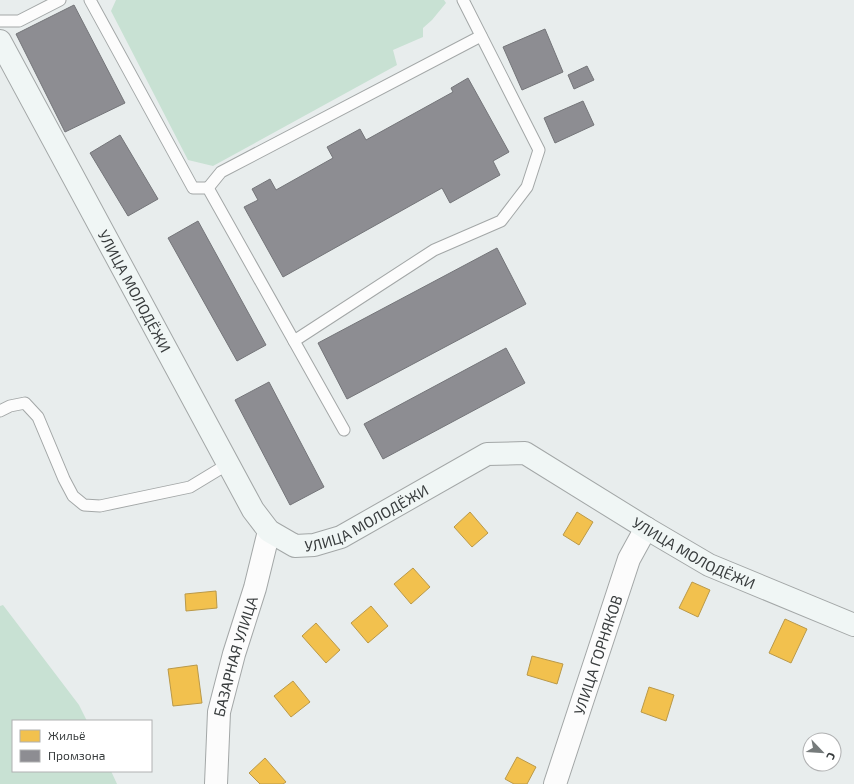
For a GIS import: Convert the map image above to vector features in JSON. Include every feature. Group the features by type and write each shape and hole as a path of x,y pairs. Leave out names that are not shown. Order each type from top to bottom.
{"main road":[{"name":"УЛИЦА МОЛОДЁЖИ","path":"0,41 253,510 269,531 295,546 314,545 341,537 487,454 525,454 709,565 854,625"}],"street":[{"name":"УЛИЦА ГОРНЯКОВ","path":"555,784 629,559 646,528"},
{"name":"БАЗАРНАЯ УЛИЦА","path":"216,784 219,712 234,654 255,588 269,531"}],"lane":[{"path":"0,21 19,21 60,0"},
{"path":"90,0 193,188 208,188"},
{"path":"294,341 434,250 501,221 527,187 539,150 463,0"},
{"path":"208,188 221,172 481,36"},
{"path":"208,188 344,430"},
{"path":"0,411 10,406 25,403 38,417 64,479 73,496 84,505 100,506 190,487 228,464"}],"green space":[{"path":"116,0 444,0 446,3 432,20 423,28 423,37 393,50 397,65 213,166 188,160 111,11"},
{"path":"3,605 79,705 86,720 12,720 12,772 111,772 117,784 0,784 0,606"}],"building: Жильё":[{"path":"470,512 488,533 472,547 454,527"},
{"path":"577,512 593,522 579,545 563,535"},
{"path":"413,568 430,587 411,604 394,584"},
{"path":"692,582 710,590 698,617 679,608"},
{"path":"216,591 217,608 186,611 185,594"},
{"path":"371,606 388,626 368,643 351,623"},
{"path":"785,619 807,629 791,663 769,653"},
{"path":"316,623 340,650 326,663 302,636"},
{"path":"532,656 563,664 557,684 527,675"},
{"path":"197,665 202,703 173,706 168,669"},
{"path":"293,681 310,702 291,717 274,696"},
{"path":"649,687 674,695 666,721 641,712"},
{"path":"517,757 536,767 527,784 514,784 505,779"},
{"path":"265,758 286,782 283,784 260,784 249,773"}],"building: Промзона":[{"path":"74,5 125,103 65,132 16,34"},
{"path":"545,29 563,72 522,90 503,47"},
{"path":"587,66 594,80 574,89 568,75"},
{"path":"468,78 509,152 493,161 500,175 450,203 442,188 283,277 244,207 258,200 252,189 270,179 276,190 333,158 327,147 360,129 366,140 453,92 451,88"},
{"path":"583,101 594,125 555,143 544,118"},
{"path":"120,135 158,199 128,216 90,153"},
{"path":"198,221 266,345 237,361 168,238"},
{"path":"497,248 526,304 347,399 318,343"},
{"path":"506,348 525,383 383,459 364,424"},
{"path":"269,382 324,487 290,505 235,400"}]}
